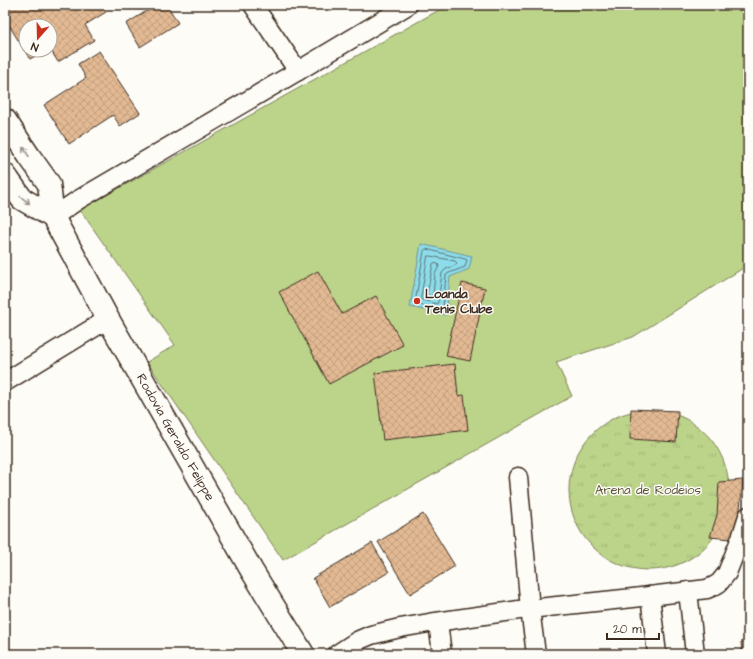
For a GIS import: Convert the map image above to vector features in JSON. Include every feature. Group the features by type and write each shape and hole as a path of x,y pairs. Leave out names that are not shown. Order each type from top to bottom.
{"main road":[{"path":"5,120 28,156 49,184 53,217"},
{"path":"5,175 22,199 53,217"},
{"name":"Rodovia Geraldo Felippe","path":"53,217 108,319 252,571 303,654"}],"street":[{"path":"253,5 298,71"},
{"path":"53,217 78,200 408,5"},
{"path":"5,382 108,319"},
{"path":"518,477 530,609 536,654"},
{"path":"336,654 357,641 371,635 400,628 530,609 707,589 714,586 724,578 730,566 748,516"},
{"path":"688,591 696,654"},
{"path":"650,596 657,654"},
{"path":"438,622 442,654"}],"green space":[{"name":"Loanda Tenis Clube","path":"448,5 748,5 748,265 633,337 556,362 572,396 283,560 147,362 175,345 80,210"},
{"name":"Arena de Rodeios","path":"657,410 672,413 687,419 706,433 716,445 723,459 728,474 728,506 723,521 716,535 706,547 694,557 672,567 657,570 641,570 626,567 604,557 592,547 582,535 570,506 569,482 572,467 582,445 592,433 604,423 633,411"}],"water":[{"path":"421,244 472,256 469,269 450,277 446,315 410,307"}],"building":[{"path":"10,5 102,5 106,12 85,25 94,40 58,62 56,58 58,58 58,18 18,18 18,40 5,19 5,8"},
{"path":"156,5 167,5 178,23 140,47 126,24"},
{"path":"99,51 140,113 120,126 113,115 69,144 44,105 86,78 78,64"},
{"path":"318,271 342,314 376,296 403,345 329,384 279,292"},
{"path":"462,283 485,288 470,361 446,356"},
{"path":"455,364 458,396 464,395 468,430 383,440 375,373"},
{"path":"631,409 678,411 676,442 630,439"},
{"path":"743,480 740,509 731,539 710,537 717,515 719,482"},
{"path":"423,514 455,566 410,594 378,542"},
{"path":"372,543 389,572 330,607 313,578"},
{"path":"743,594 748,594 747,626"},
{"path":"741,642 748,642 748,654 742,654"}],"place":[{"name":"Loanda Tenis Clube","path":"417,301"}]}
